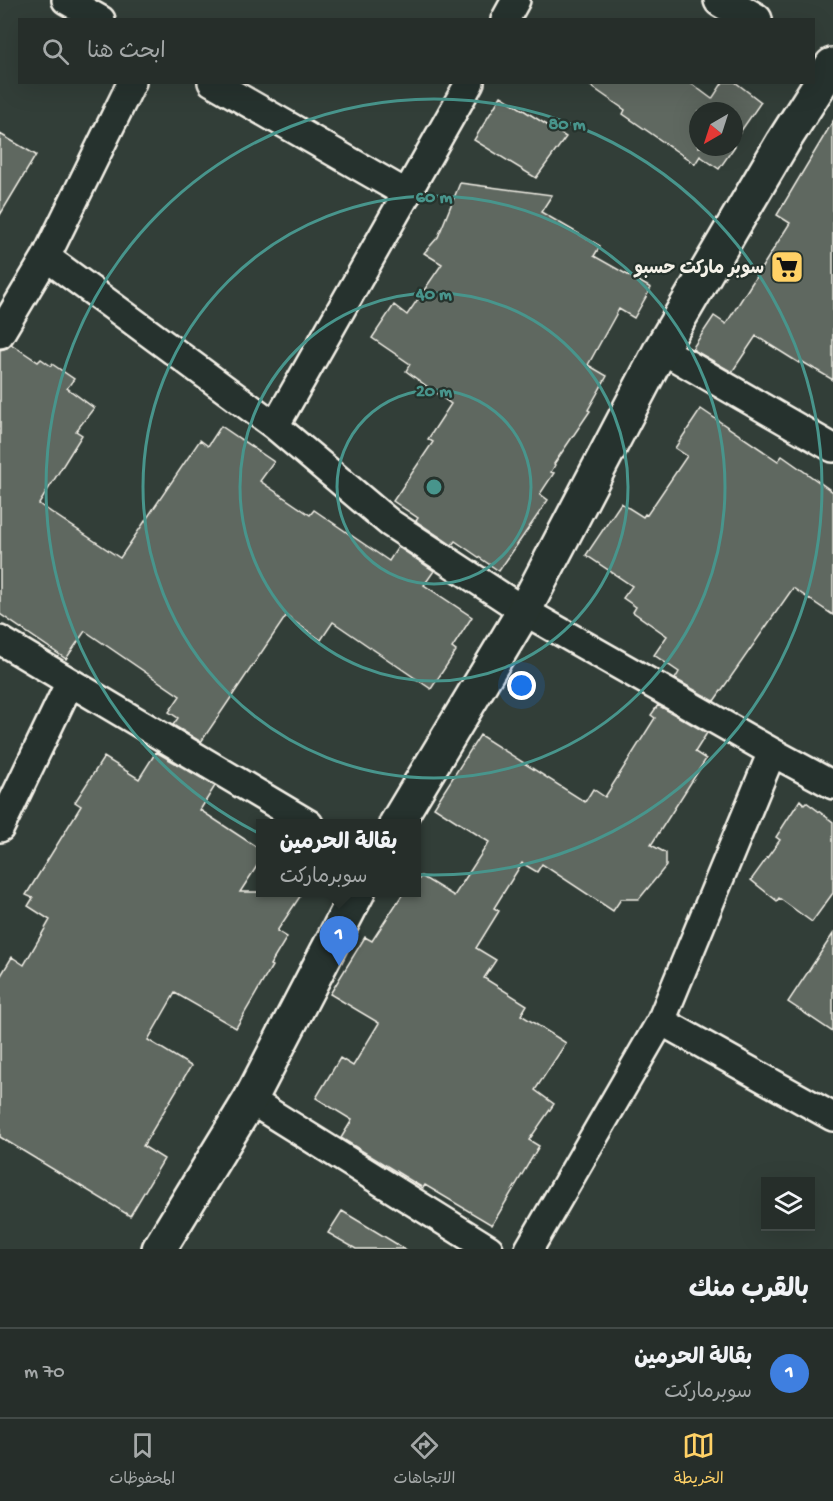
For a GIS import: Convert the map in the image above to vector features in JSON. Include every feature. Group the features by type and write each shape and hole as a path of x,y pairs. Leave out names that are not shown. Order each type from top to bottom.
{"street":[{"path":"66,0 98,18"},
{"path":"506,18 516,0"},
{"path":"722,0 752,18"},
{"path":"815,82 826,61"},
{"path":"0,334 46,257 131,84"},
{"path":"215,84 407,194"},
{"path":"275,426 469,84"},
{"path":"399,819 524,611 661,349 783,142 814,84"},
{"path":"46,257 275,426 390,523 524,611 833,785"},
{"path":"661,349 833,448"},
{"path":"0,640 301,819"},
{"path":"0,828 70,682"},
{"path":"529,1249 661,1021 772,752"},
{"path":"159,1249 250,1100 355,897"},
{"path":"661,1021 833,1117"},
{"path":"250,1100 489,1249"}],"building":[{"path":"588,84 692,84 712,99 722,84 738,84 761,102 743,128 743,102 689,102 689,156 700,156 695,164 623,114 625,110"},
{"path":"501,96 566,137 536,178 474,140"},
{"path":"833,121 833,380 801,361 799,363 756,336 732,372 692,349 714,316 726,324 790,223 777,215"},
{"path":"0,134 36,155 0,215"},
{"path":"700,156 728,156 719,169"},
{"path":"460,183 552,195 541,212 600,246 594,256 651,288 634,318 619,309 588,365 607,376 588,410 590,411 554,464 551,472 554,473 540,494 548,500 499,571 455,541 452,545 416,521 418,518 393,501 433,442 428,439 451,404 406,371 410,364 372,338 394,305 407,315 442,264 424,253 438,237"},
{"path":"11,344 38,362 41,359 51,366 52,364 74,379 67,388 94,408 76,431 82,435 39,504 120,558 200,440 208,446 221,426 274,462 260,481 310,515 314,510 389,561 398,547 434,571 424,585 472,617 452,648 456,651 431,689 333,622 321,640 286,616 201,742 173,725 178,718 169,712 180,696 85,631 66,659 0,614 0,350"},
{"path":"701,409 778,461 782,456 833,492 833,615 793,588 714,701 675,679 679,672 654,655 667,636 633,612 636,607 623,598 632,586 586,555 621,503 643,517 647,515 687,456 675,448"},
{"path":"658,705 707,733 695,752 706,759 651,845 666,853 666,866 639,899 621,899 613,911 542,864 537,872 522,863 494,908 499,911 476,948 496,960 484,978 527,1005 521,1015 566,1043 535,1090 554,1104 529,1140 539,1146 492,1225 425,1185 423,1188 341,1138 352,1120 316,1098 340,1058 353,1066 379,1023 330,994 365,937 372,941 401,897 421,897 421,876 454,896 489,842 434,807 480,735 585,802 593,789 605,797 655,718 651,715"},
{"path":"156,752 215,786 200,810 256,847 256,868 240,892 256,892 256,897 300,897 277,931 287,937 236,1028 175,993 148,1040 191,1066 143,1146 164,1159 130,1216 0,1137 0,977 12,957 24,965 50,920 28,906 33,898 26,895 81,806 75,802 104,757 139,779"},
{"path":"800,800 833,822 833,893 812,922 779,898 777,901 751,880 780,840 776,837"},
{"path":"833,934 833,1032 788,1002"},
{"path":"342,1211 405,1249 356,1249 328,1233"}],"place":[{"name":"سوبر ماركت حسبو","path":"787,267"},
{"name":"بقالة الحرمين","path":"339,966"}]}
